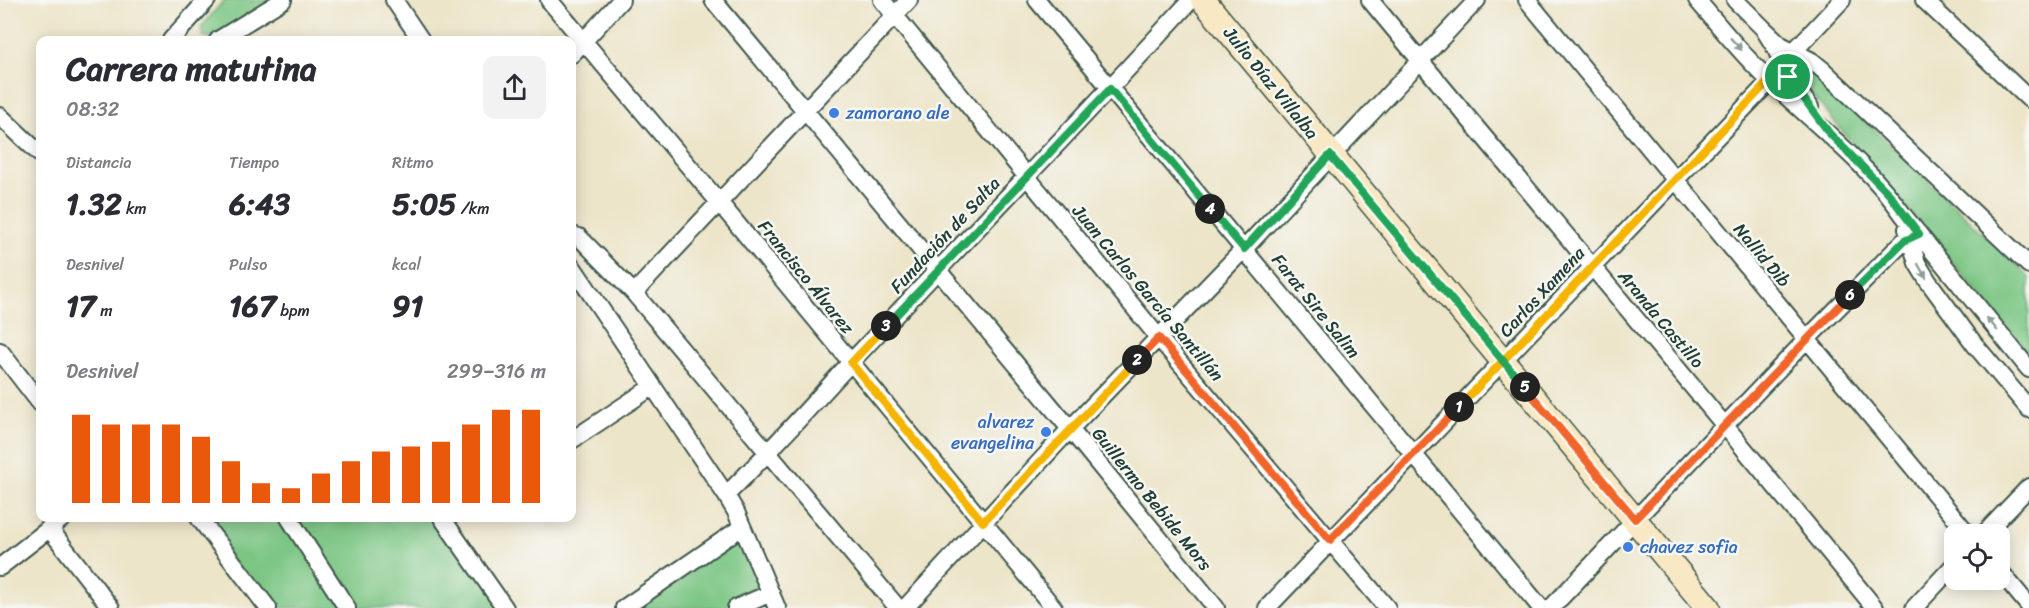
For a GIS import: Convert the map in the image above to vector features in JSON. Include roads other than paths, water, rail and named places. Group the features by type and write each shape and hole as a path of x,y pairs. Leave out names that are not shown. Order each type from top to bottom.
{"street":[{"path":"175,36 207,0"},
{"path":"224,36 283,0"},
{"path":"394,0 418,36"},
{"name":"Francisco Álvarez","path":"549,0 1054,608"},
{"path":"576,49 621,0"},
{"name":"Guillermo Bebide Mors","path":"713,0 1216,608"},
{"name":"Juan Carlos García Santillán","path":"882,0 1159,338 1387,608"},
{"path":"634,293 909,0"},
{"name":"Farat Sire Salim","path":"1037,0 1541,608"},
{"name":"Fundación de Salta","path":"726,495 769,453 1191,0"},
{"name":"Julio Díaz Villalba","path":"1203,0 1708,608"},
{"name":"Aranda Castillo","path":"1370,0 1725,424 1875,608"},
{"path":"905,608 1070,429 1244,249 1477,0"},
{"name":"Nallid Dib","path":"1527,0 1960,524"},
{"path":"1697,0 1770,81 1830,134 1889,194 1914,236 2029,369"},
{"path":"1735,0 1781,45 1812,61 1823,70 2029,265"},
{"name":"Carlos Xamena","path":"1267,608 1770,81 1794,51 1842,0"},
{"path":"1924,0 2029,99"},
{"path":"1763,28 1776,49 1788,77 1830,134"},
{"path":"0,116 36,150"},
{"path":"1551,608 1807,339 1904,241 1914,236"},
{"path":"1914,236 1917,263 1928,281 1975,345 2029,409"},
{"path":"576,237 634,293 898,608"},
{"path":"576,272 726,495 742,527 774,601 736,608"},
{"path":"0,351 36,398"},
{"path":"576,437 652,387"},
{"path":"1994,524 2029,487"},
{"path":"202,522 268,608"},
{"path":"292,522 347,608"},
{"path":"449,522 504,608"},
{"path":"0,567 56,523 111,608"},
{"path":"624,608 742,527"},
{"path":"1914,608 1944,576"},
{"path":"2010,583 2029,606"}],"place":[{"name":"zamorano ale","path":"834,113"},
{"name":"alvarez evangelina","path":"1046,432"},
{"name":"chavez sofia","path":"1628,547"}]}
